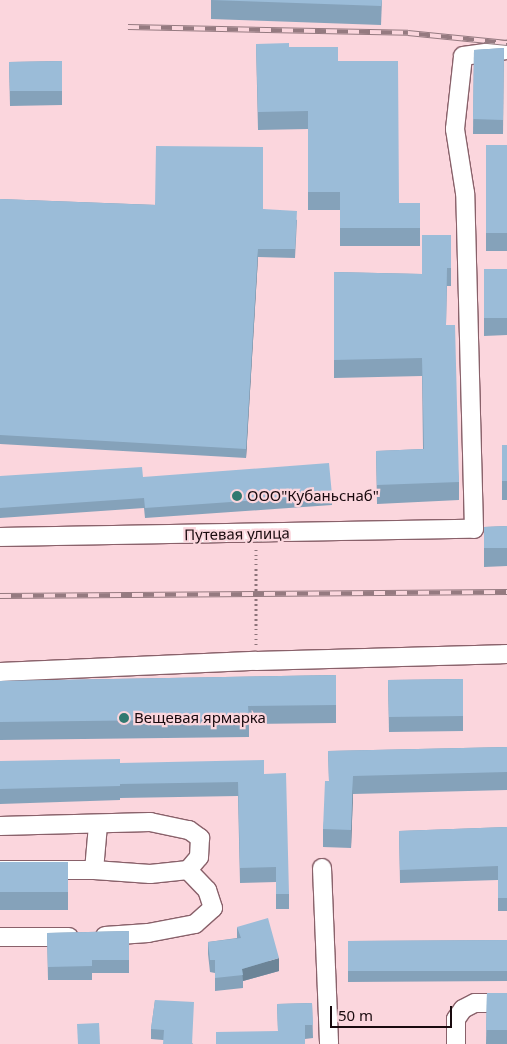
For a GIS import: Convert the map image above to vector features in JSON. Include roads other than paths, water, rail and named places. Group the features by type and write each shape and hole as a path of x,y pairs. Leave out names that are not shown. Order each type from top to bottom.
{"street":[{"name":"Путевая улица","path":"0,538 474,529 465,193 455,129 464,56 507,50"},
{"path":"0,672 256,661 507,654"},
{"path":"0,826 98,825 150,822 189,830 200,838 199,858 188,870 150,874 94,870 0,870"},
{"path":"94,870 98,825"},
{"path":"322,868 329,1044"},
{"path":"0,938 148,933 195,924 213,908 207,890 188,870"},
{"path":"456,1044 456,1019 463,1009 475,1003 507,1002"}],"railway":[{"path":"128,27 408,33 507,43"},
{"path":"0,596 507,592"}],"place":[{"name":"ООО\"Кубаньснаб\"","path":"237,496"},
{"name":"Вещевая ярмарка","path":"124,718"}]}
